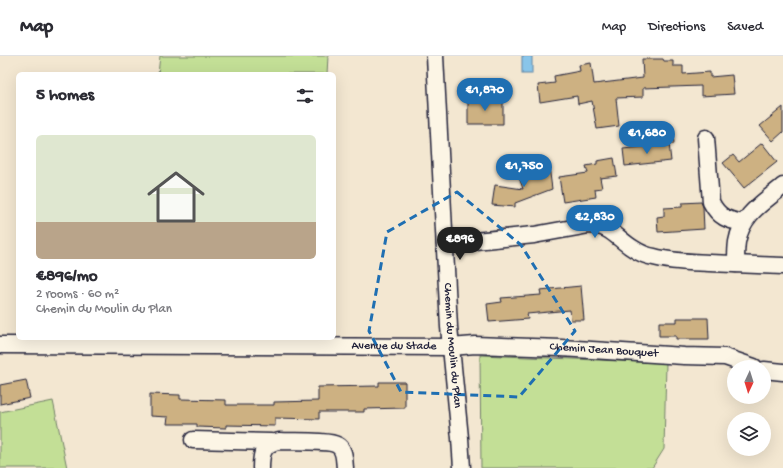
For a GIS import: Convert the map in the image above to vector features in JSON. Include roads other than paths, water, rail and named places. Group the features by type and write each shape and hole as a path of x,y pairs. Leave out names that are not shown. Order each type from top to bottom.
{"street":[{"name":"Chemin du Moulin du Plan","path":"434,56 449,326 462,468"},
{"path":"706,138 711,202 720,215 729,220 743,223"},
{"path":"736,264 737,242 743,223 750,213 783,186"},
{"path":"445,244 534,235 596,225 603,226 611,231 633,249 655,258 682,261 783,266"},
{"name":"Avenue du Stade","path":"0,345 451,347"},
{"name":"Chemin Jean Bouquet","path":"451,347 475,345 561,348 684,356 725,357 734,360"},
{"path":"771,371 783,372"},
{"path":"193,440 330,442 338,445 343,452 345,468"},
{"path":"261,468 261,458 264,450 272,442"}],"water":[{"path":"522,56 532,56 532,74 522,74"}]}
